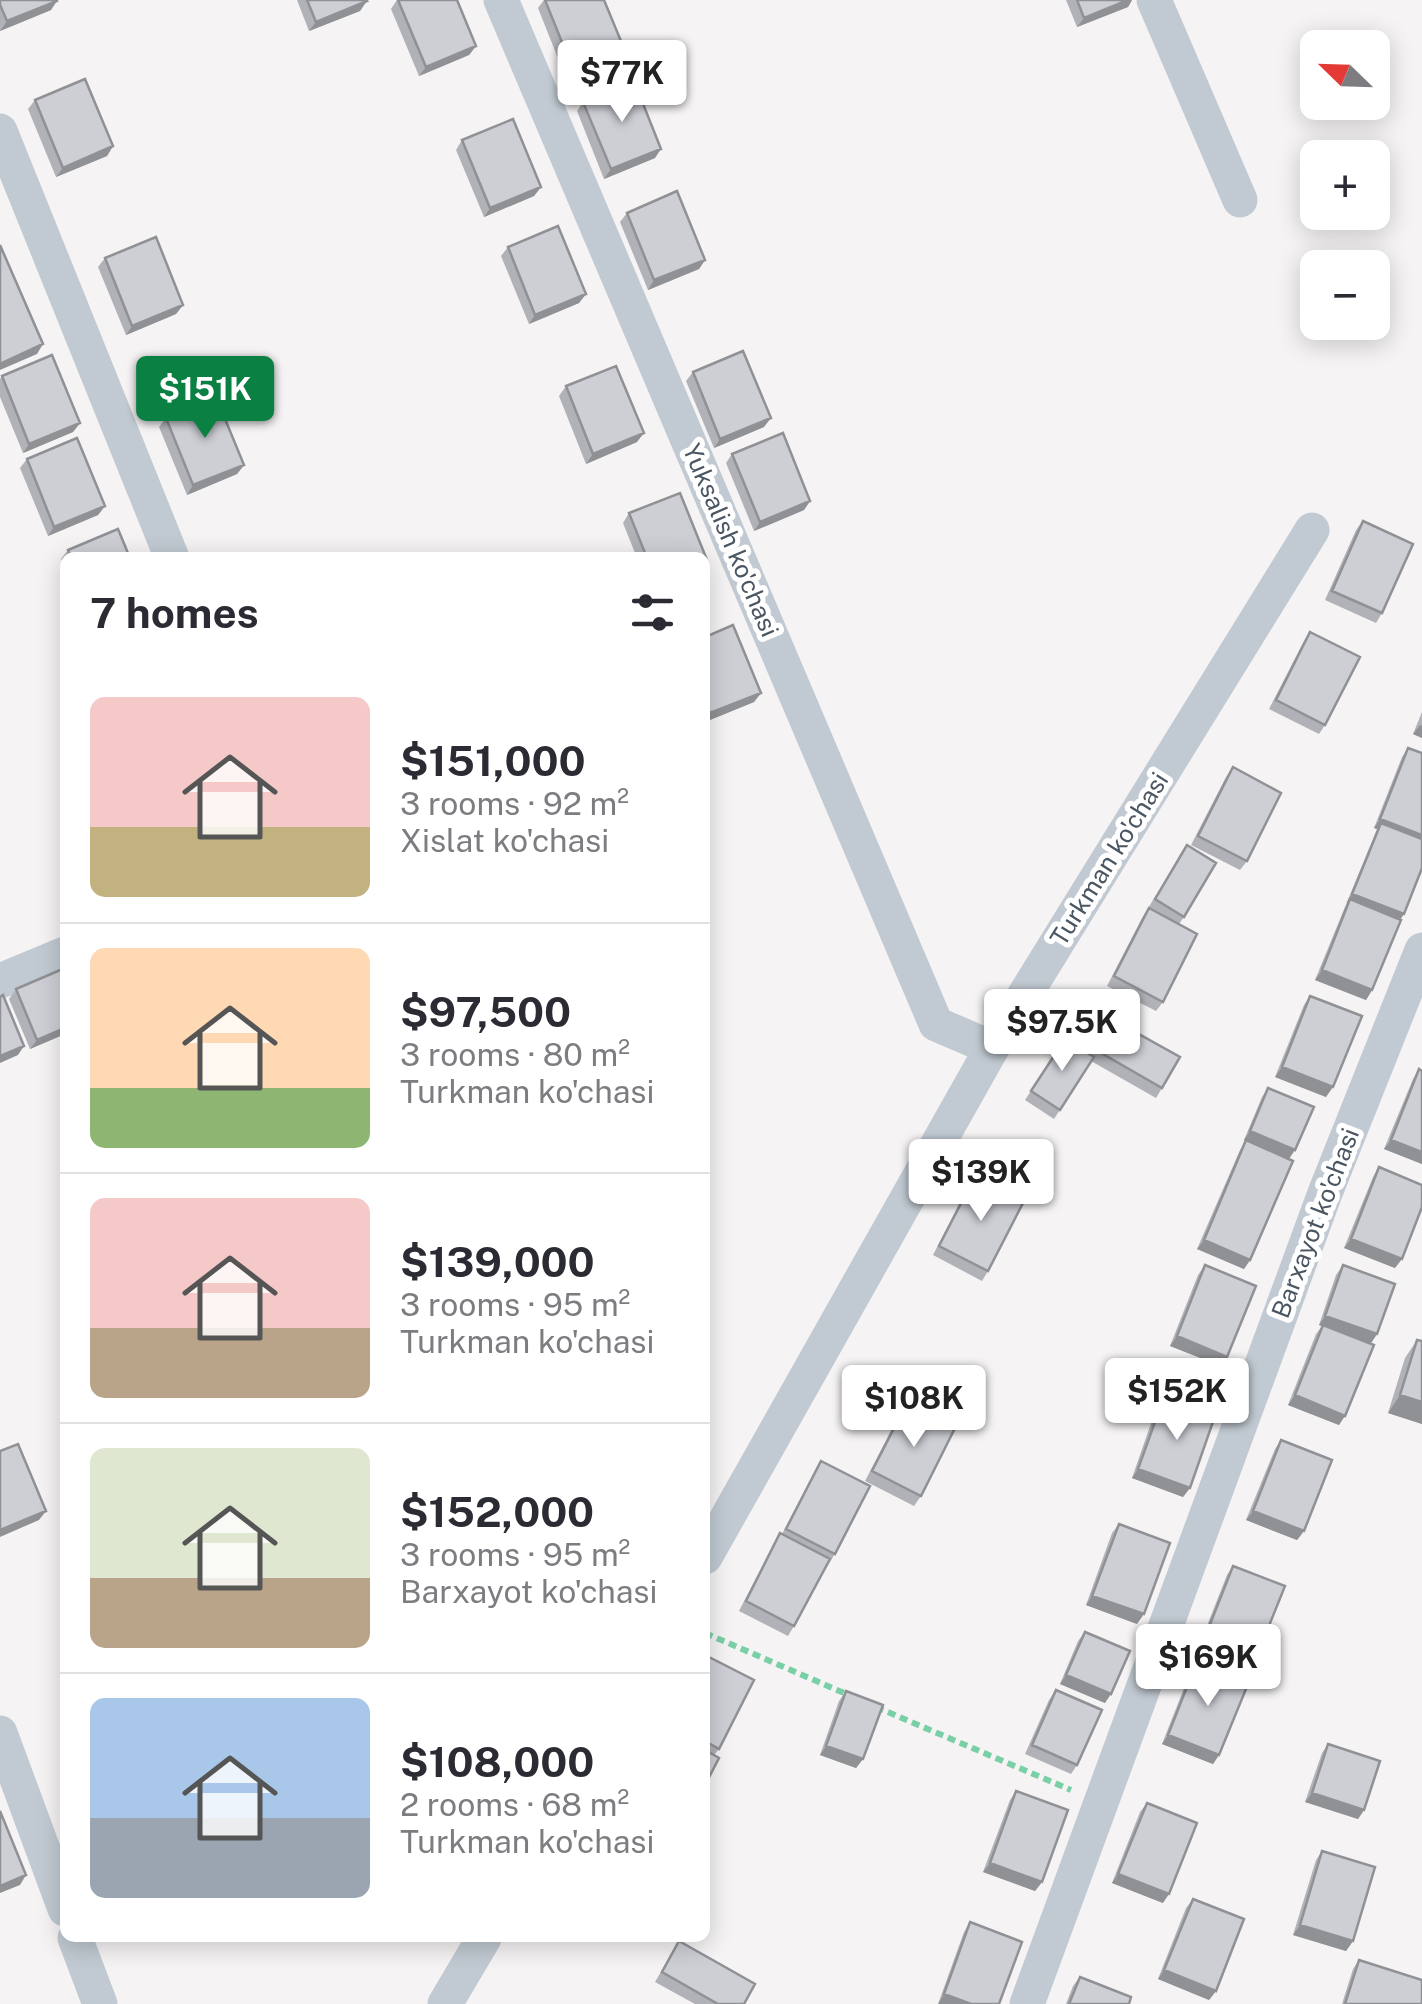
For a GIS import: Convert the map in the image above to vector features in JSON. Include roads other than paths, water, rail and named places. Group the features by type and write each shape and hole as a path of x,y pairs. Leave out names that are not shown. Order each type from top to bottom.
{"street":[{"name":"Yuksalish ko'chasi","path":"502,0 936,1024 992,1048"},
{"path":"1154,0 1240,200"},
{"path":"0,131 170,552"},
{"name":"Turkman ko'chasi","path":"710,1548 992,1048 1312,530"},
{"name":"Barxayot ko'chasi","path":"1027,2004 1325,1192 1422,950"},
{"path":"0,981 60,956"},
{"path":"0,1732 60,1895"},
{"path":"77,1942 100,2004"},
{"path":"445,2004 482,1942"}]}
